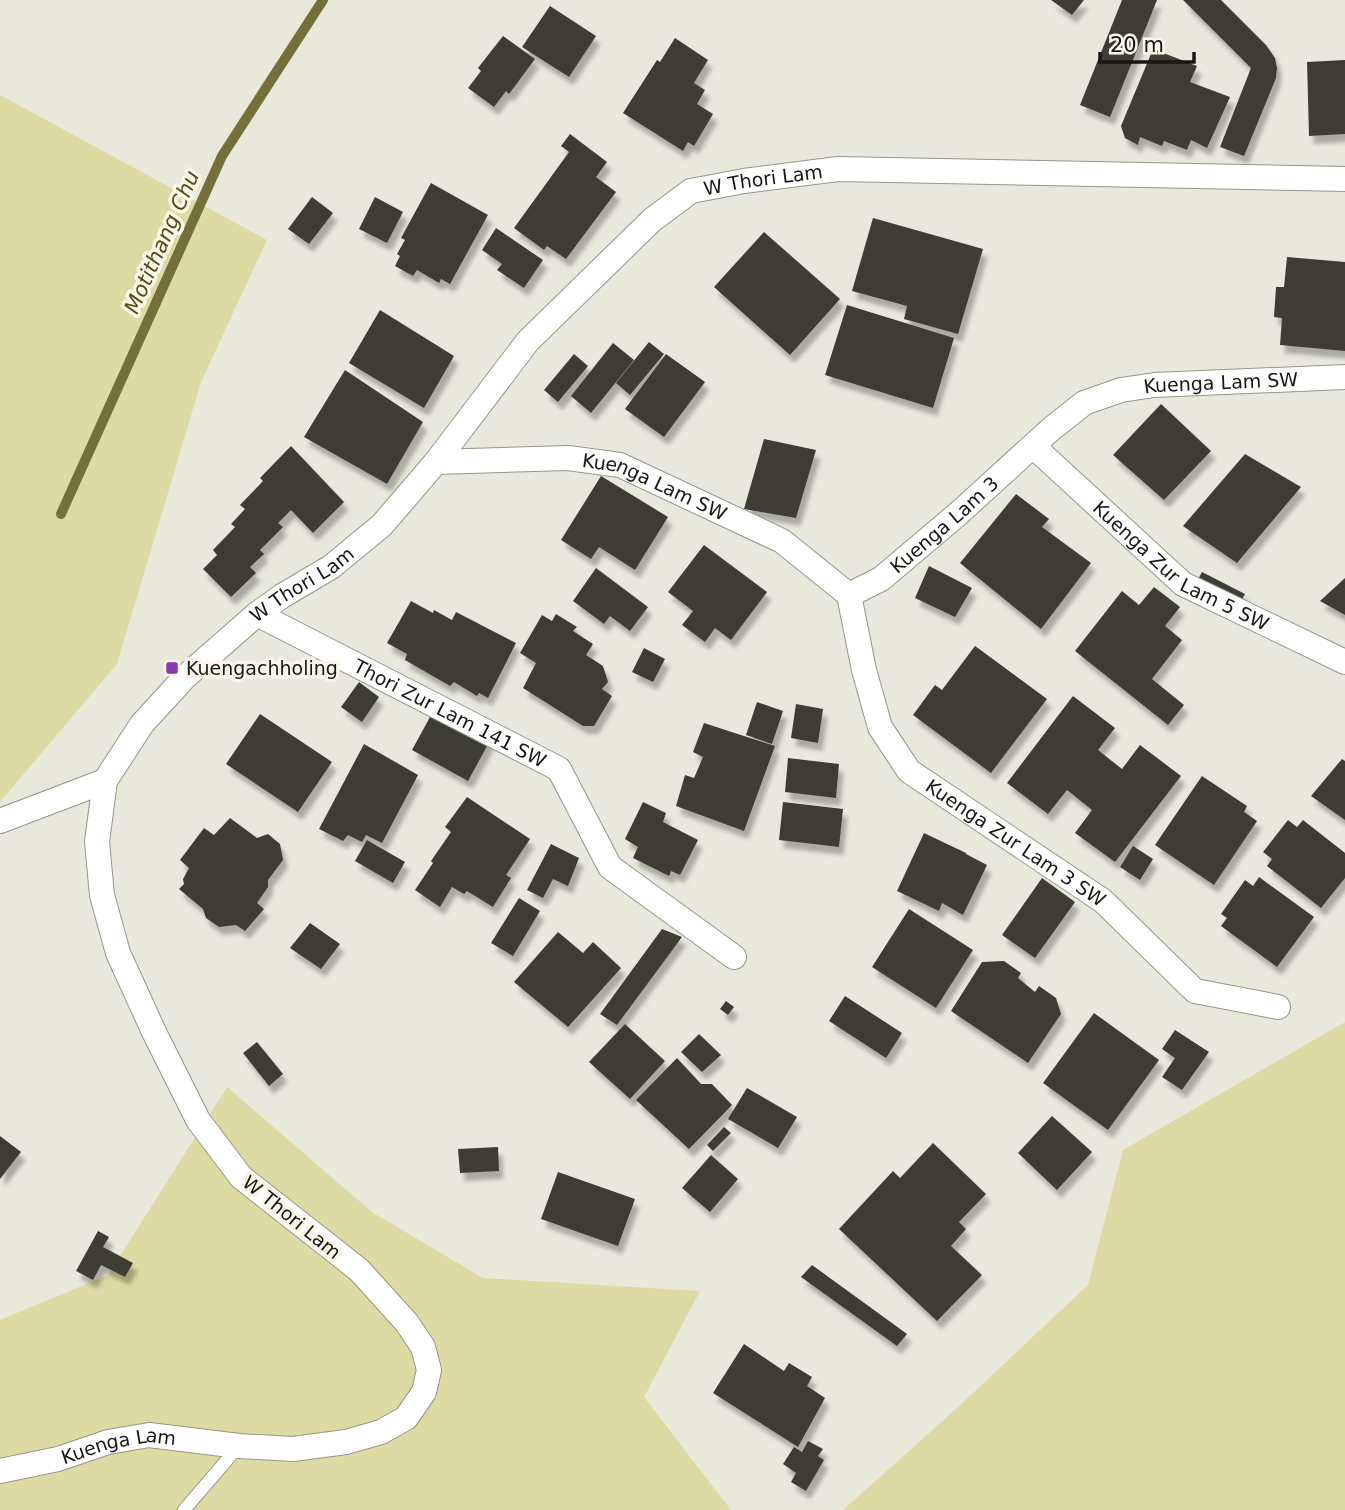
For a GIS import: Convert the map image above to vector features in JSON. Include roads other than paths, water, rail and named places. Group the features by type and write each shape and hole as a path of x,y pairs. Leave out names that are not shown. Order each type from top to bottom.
{"street":[{"name":"W Thori Lam","path":"239,1446 293,1449 346,1442 381,1433 406,1418 424,1392 429,1370 423,1347 407,1323 359,1270 241,1177 198,1119 118,953 102,895 97,842 104,781 142,724 186,677 257,614 331,567 382,525 436,462 528,341 652,220 691,191 838,169 1345,179"},
{"name":"Kuenga Lam SW","path":"1032,446 1084,403 1121,390 1154,385 1345,377"},
{"name":"Kuenga Lam 3","path":"849,595 881,579 1032,446"},
{"name":"Kuenga Zur Lam 5 SW","path":"1032,446 1183,584 1345,662"},
{"name":"Kuenga Lam SW","path":"436,462 568,458 620,465 782,541 849,595"},
{"name":"Kuenga Zur Lam 3 SW","path":"849,595 864,670 880,727 909,771 1103,901 1195,991 1278,1007"},
{"name":"Thori Zur Lam 141 SW","path":"257,614 559,769 610,867 734,957"},
{"path":"0,821 104,781"},
{"name":"Kuenga Lam","path":"0,1471 58,1459 108,1442 149,1435 239,1446"}],"lane":[{"path":"184,1510 239,1446"}],"waterway":[{"name":"Motithang Chu","path":"61,514 222,156 323,0"}],"place":[{"name":"Kuengachholing","path":"172,668"}]}
